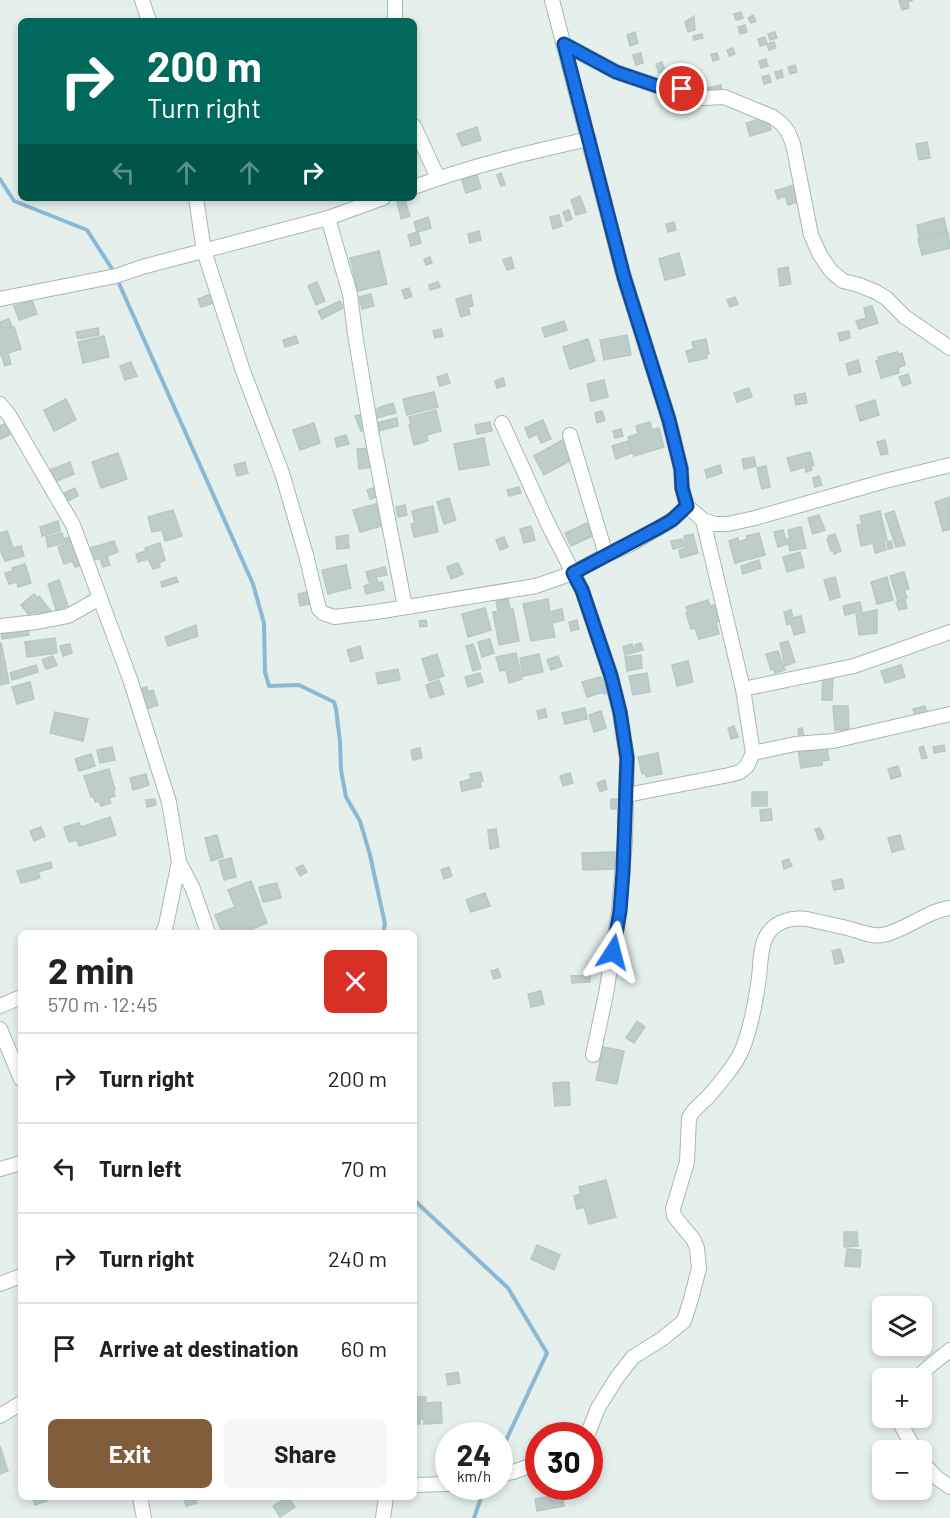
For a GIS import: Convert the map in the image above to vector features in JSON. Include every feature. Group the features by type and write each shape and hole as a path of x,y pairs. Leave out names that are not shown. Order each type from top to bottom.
{"street":[{"path":"142,0 148,18"},
{"path":"395,0 395,18"},
{"path":"552,0 624,277 669,420 687,506 703,520 715,524 728,524 950,465"},
{"path":"564,44 616,72 663,88 682,89 703,98 724,97 773,117 782,124 793,144 811,235 820,255 831,271 843,281 860,285 886,298 905,317 950,348"},
{"path":"417,132 438,178"},
{"path":"417,186 511,156 589,139"},
{"path":"196,201 204,251 243,371 282,473 319,609 323,613 334,617 536,586 573,573 629,545 672,520 687,506"},
{"path":"0,299 116,276 328,218 375,201"},
{"path":"328,218 350,294 372,436 405,607"},
{"path":"0,404 9,415 73,525 130,679 166,793 179,862 193,889 207,930"},
{"path":"502,423 548,524 582,590 611,676 620,712 627,758 620,911 593,1055"},
{"path":"570,435 606,555"},
{"path":"627,795 740,772 747,766 753,753 743,689 703,520"},
{"path":"0,626 68,616 100,598"},
{"path":"743,689 854,666 950,632"},
{"path":"753,753 795,744 833,741 950,714"},
{"path":"164,930 179,862"},
{"path":"592,1422 598,1408 616,1379 633,1357 662,1340 684,1321 699,1268 697,1248 693,1239 674,1216 673,1209 687,1162 689,1118 691,1112 716,1089 741,1052 758,986 763,944 767,935 779,923 795,918 862,933 882,935 941,909 950,908"},
{"path":"0,1006 18,998"},
{"path":"0,1029 18,1072"},
{"path":"0,1169 18,1164"},
{"path":"0,1284 18,1277"},
{"path":"928,1368 950,1350"},
{"path":"0,1416 18,1405"},
{"path":"932,1473 950,1487"},
{"path":"417,1485 435,1484"},
{"path":"141,1500 144,1518"},
{"path":"383,1518 386,1500"}],"building":[{"path":"899,0 912,1 908,2 909,8 902,10"},
{"path":"741,12 743,18 736,20 734,14"},
{"path":"753,15 756,21 751,23 748,18"},
{"path":"694,16 695,30 688,32 685,22"},
{"path":"745,25 747,32 740,34 738,27"},
{"path":"635,32 638,43 630,46 627,35"},
{"path":"775,32 777,38 770,40 768,34"},
{"path":"702,34 703,38 694,40 693,36"},
{"path":"765,37 767,44 760,46 758,39"},
{"path":"774,42 776,48 769,50 767,44"},
{"path":"733,48 735,54 729,56 727,50"},
{"path":"641,53 643,63 636,65 633,55"},
{"path":"717,53 719,59 713,61 711,54"},
{"path":"766,59 768,66 761,68 759,61"},
{"path":"662,62 665,71 659,73 656,64"},
{"path":"795,65 797,72 790,74 788,67"},
{"path":"782,70 783,77 777,79 775,72"},
{"path":"769,75 771,82 764,84 762,77"},
{"path":"721,85 722,91 709,94 707,88"},
{"path":"767,117 771,130 750,136 746,123"},
{"path":"477,127 481,140 462,146 457,134"},
{"path":"927,142 930,158 919,160 916,144"},
{"path":"501,173 505,185 501,186 497,175"},
{"path":"477,175 481,188 466,193 462,180"},
{"path":"794,185 798,202 788,205 785,196 778,199 775,191"},
{"path":"580,196 586,212 576,215 571,200"},
{"path":"405,201 410,216 401,219 397,202"},
{"path":"569,210 572,219 566,221 563,212"},
{"path":"559,215 562,226 553,229 550,217"},
{"path":"428,217 431,228 418,232 421,243 411,246 408,235 417,232 414,222"},
{"path":"944,218 947,231 919,237 917,225"},
{"path":"674,222 676,230 668,232 666,224"},
{"path":"479,231 481,240 470,243 468,234"},
{"path":"948,232 950,248 922,255 918,239"},
{"path":"379,251 387,284 358,291 350,258"},
{"path":"679,253 685,275 665,280 659,259"},
{"path":"430,257 432,263 426,265 424,259"},
{"path":"511,257 514,268 507,270 503,260"},
{"path":"788,267 791,284 780,286 778,269"},
{"path":"317,282 325,301 316,305 308,286"},
{"path":"438,282 440,287 430,290 429,285"},
{"path":"409,288 412,296 405,299 402,290"},
{"path":"211,294 214,303 201,307 198,299"},
{"path":"371,294 374,306 362,309 359,297"},
{"path":"471,295 473,306 468,307 470,314 461,317 456,299"},
{"path":"735,297 738,304 730,307 727,300"},
{"path":"32,300 37,314 19,320 14,306"},
{"path":"340,301 343,308 322,319 318,311"},
{"path":"872,306 878,323 859,329 856,321 866,318 864,308"},
{"path":"9,319 21,349 8,353 11,364 5,366 0,355 0,322"},
{"path":"564,321 567,330 545,337 542,328"},
{"path":"98,328 99,335 78,339 76,332"},
{"path":"441,329 443,336 435,338 433,331"},
{"path":"849,331 850,338 840,341 838,333"},
{"path":"627,335 631,355 604,360 600,340"},
{"path":"104,336 109,357 83,363 78,342"},
{"path":"296,336 298,343 285,347 283,340"},
{"path":"588,339 595,361 570,369 563,347"},
{"path":"706,339 709,354 706,355 707,358 689,362 686,351 694,349 692,342"},
{"path":"897,352 902,353 905,365 898,368 899,373 881,378 876,361 879,360 878,357"},
{"path":"858,360 861,372 849,375 846,364"},
{"path":"131,362 137,376 125,380 120,366"},
{"path":"447,374 450,383 440,386 437,377"},
{"path":"908,374 911,383 903,386 899,377"},
{"path":"503,378 505,386 497,388 495,381"},
{"path":"604,380 608,397 591,401 587,384"},
{"path":"749,388 752,397 737,402 734,393"},
{"path":"434,392 438,407 407,415 403,399"},
{"path":"805,393 807,403 796,405 794,395"},
{"path":"66,399 76,420 54,431 44,410"},
{"path":"875,400 879,415 860,421 856,406"},
{"path":"393,403 396,413 376,418 374,410"},
{"path":"436,410 441,431 427,435 428,441 414,445 409,417"},
{"path":"602,411 605,420 597,423 595,413"},
{"path":"363,414 368,429 361,431 355,416"},
{"path":"397,418 398,426 378,431 376,423"},
{"path":"543,420 551,439 541,443 537,434 529,438 525,428"},
{"path":"490,422 492,431 477,434 475,425"},
{"path":"650,422 652,430 659,428 664,447 634,456 628,437 638,434 636,426"},
{"path":"6,423 11,434 1,439 0,426"},
{"path":"314,423 320,443 300,450 293,430"},
{"path":"621,429 623,436 615,438 613,431"},
{"path":"346,435 349,444 337,447 335,438"},
{"path":"484,438 489,465 459,470 454,444"},
{"path":"564,439 575,458 544,475 534,456"},
{"path":"885,440 888,454 881,455 877,442"},
{"path":"628,441 632,453 616,459 612,446"},
{"path":"372,448 374,467 359,469 357,449"},
{"path":"810,452 814,465 811,466 812,470 806,472 805,467 791,471 787,458"},
{"path":"118,453 127,479 101,488 92,462"},
{"path":"754,457 756,466 744,469 742,459"},
{"path":"70,462 74,474 54,482 50,470"},
{"path":"245,462 248,473 237,476 234,465"},
{"path":"720,465 722,473 707,478 705,470"},
{"path":"766,466 770,487 762,489 757,468"},
{"path":"819,476 822,485 815,487 813,478"},
{"path":"376,487 379,496 370,499 367,490"},
{"path":"519,487 521,493 509,496 507,490"},
{"path":"75,488 78,496 68,501 64,493"},
{"path":"950,497 950,529 943,531 935,502"},
{"path":"449,498 456,520 444,524 437,502"},
{"path":"376,504 382,526 360,532 353,510"},
{"path":"405,505 407,515 398,517 396,507"},
{"path":"433,506 438,532 414,537 411,524 415,523 412,511"},
{"path":"173,510 182,536 165,541 162,530 152,532 148,517"},
{"path":"880,511 887,540 884,541 886,550 875,553 873,543 861,546 857,525 862,524 860,516"},
{"path":"894,511 905,545 896,547 885,514"},
{"path":"819,515 825,530 813,534 808,518"},
{"path":"58,521 60,531 42,536 40,527"},
{"path":"587,523 593,536 571,546 565,533"},
{"path":"531,526 535,540 524,543 520,529"},
{"path":"801,527 806,548 790,551 787,539 790,539 788,530"},
{"path":"783,530 787,544 778,547 774,532"},
{"path":"7,531 13,548 21,546 24,556 5,561 0,550 0,533"},
{"path":"62,533 64,543 48,547 46,537"},
{"path":"759,533 765,555 735,563 729,541 738,538 739,542 747,539 746,536"},
{"path":"693,534 698,553 681,558 679,550 686,548 684,536"},
{"path":"835,534 841,551 834,554 827,540 828,536"},
{"path":"348,535 349,548 337,549 336,537"},
{"path":"72,536 82,565 75,567 72,561 64,564 58,547 66,544 64,539"},
{"path":"504,537 508,547 500,550 496,540"},
{"path":"682,539 684,546 673,549 671,541"},
{"path":"114,541 118,552 107,556 110,565 103,567 100,558 91,561 87,549"},
{"path":"891,541 893,548 888,549 887,542"},
{"path":"160,543 165,560 159,563 160,567 153,569 148,559 138,562 136,554"},
{"path":"800,552 804,567 787,572 783,557"},
{"path":"759,560 761,568 743,574 741,566"},
{"path":"458,563 463,574 451,579 447,567"},
{"path":"25,564 31,583 18,587 17,582 9,584 5,573"},
{"path":"346,565 351,588 328,594 322,570"},
{"path":"385,567 387,575 376,577 378,583 382,582 384,590 366,594 364,586 370,584 366,572"},
{"path":"904,572 909,589 904,590 907,598 898,601 890,576"},
{"path":"176,577 178,582 162,587 161,582"},
{"path":"835,577 840,597 830,600 824,580"},
{"path":"887,577 893,600 877,604 871,582"},
{"path":"59,580 68,606 56,610 48,584"},
{"path":"310,591 313,603 300,606 298,594"},
{"path":"34,594 37,598 39,596 51,611 39,620 33,612 29,615 21,605"},
{"path":"508,599 510,609 513,609 519,641 499,645 493,612 498,611 496,601"},
{"path":"548,599 550,612 562,609 564,620 552,623 555,637 531,641 523,604"},
{"path":"708,600 710,606 714,605 719,621 716,622 719,634 699,639 695,628 691,629 686,607"},
{"path":"905,600 907,608 899,610 896,602"},
{"path":"860,602 862,611 845,615 843,606"},
{"path":"485,608 491,630 468,637 462,614"},
{"path":"791,610 793,618 801,616 805,632 794,635 791,623 787,625 784,612"},
{"path":"877,610 877,633 859,635 856,614"},
{"path":"426,620 427,626 420,627 419,621"},
{"path":"577,620 579,629 571,631 569,622"},
{"path":"28,625 29,635 2,639 1,629"},
{"path":"196,625 198,636 168,646 165,637"},
{"path":"55,638 57,653 27,657 25,642"},
{"path":"490,639 494,653 482,657 478,642"},
{"path":"788,641 795,662 785,666 780,643"},
{"path":"641,643 643,650 636,652 635,645"},
{"path":"0,644 5,662 0,663"},
{"path":"70,644 72,653 63,656 60,646"},
{"path":"473,644 481,668 473,671 466,646"},
{"path":"632,644 635,652 625,655 623,647"},
{"path":"360,646 363,658 351,662 347,650"},
{"path":"778,651 785,670 775,673 774,669 771,670 766,654"},
{"path":"516,653 522,679 509,683 506,670 500,671 496,657"},
{"path":"437,654 444,676 429,681 422,659"},
{"path":"539,654 543,672 523,676 520,658"},
{"path":"641,655 642,668 627,671 625,657"},
{"path":"53,656 57,665 46,669 42,660"},
{"path":"558,656 562,666 551,670 547,660"},
{"path":"688,661 693,682 677,686 672,665"},
{"path":"5,662 9,683 0,685 0,663"},
{"path":"36,665 38,672 12,680 10,673"},
{"path":"901,665 905,677 885,683 881,671"},
{"path":"398,669 400,680 378,684 376,673"},
{"path":"480,673 483,682 468,687 465,677"},
{"path":"647,673 650,692 633,695 629,676"},
{"path":"823,676 833,677 832,700 822,700"},
{"path":"601,677 602,680 607,678 611,692 587,697 582,682"},
{"path":"439,680 444,694 430,698 426,685"},
{"path":"30,682 34,699 17,704 12,687"},
{"path":"147,687 148,692 153,690 158,705 143,710 139,689"},
{"path":"833,706 848,706 849,730 835,730"},
{"path":"925,706 928,715 916,719 913,709"},
{"path":"585,708 587,719 565,724 562,713"},
{"path":"545,709 547,717 539,719 537,711"},
{"path":"601,711 606,728 594,732 589,715"},
{"path":"55,712 88,719 83,741 50,733"},
{"path":"734,726 738,737 731,739 728,728"},
{"path":"802,728 804,736 799,737 798,729"},
{"path":"944,745 945,751 934,753 933,747"},
{"path":"923,746 927,758 922,759 919,748"},
{"path":"112,747 115,760 100,763 97,750"},
{"path":"827,747 829,760 822,761 822,765 801,768 798,749"},
{"path":"420,748 422,758 413,760 411,750"},
{"path":"658,753 662,774 646,777 645,773 642,774 638,757"},
{"path":"91,754 95,766 79,771 75,759"},
{"path":"898,766 901,776 891,779 888,769"},
{"path":"109,769 115,796 109,798 111,803 101,806 99,801 95,802 94,797 91,797 84,776"},
{"path":"481,772 483,781 480,782 481,787 462,791 460,782 471,779 470,774"},
{"path":"570,773 573,783 563,786 560,776"},
{"path":"146,774 149,785 133,790 130,778"},
{"path":"605,780 607,789 600,792 597,783"},
{"path":"752,792 767,792 767,806 752,806"},
{"path":"155,799 156,805 147,807 146,800"},
{"path":"611,799 617,799 616,809 611,809"},
{"path":"771,809 772,820 761,821 760,810"},
{"path":"110,817 116,835 79,846 77,840 69,842 64,827 79,823 81,827"},
{"path":"41,827 45,836 34,841 30,831"},
{"path":"820,828 824,838 819,840 815,829"},
{"path":"496,829 499,847 490,849 488,830"},
{"path":"217,835 223,857 211,861 205,838"},
{"path":"900,835 904,849 892,852 888,838"},
{"path":"615,852 615,869 583,870 582,853"},
{"path":"231,858 236,877 224,880 219,861"},
{"path":"789,859 792,866 784,869 782,861"},
{"path":"51,862 52,868 38,872 40,878 21,883 17,871"},
{"path":"303,865 307,872 300,876 296,868"},
{"path":"449,867 452,876 444,879 441,870"},
{"path":"842,879 844,888 834,890 832,881"},
{"path":"251,881 267,923 250,930 221,930 215,915 235,907 228,890"},
{"path":"277,883 281,898 263,902 259,887"},
{"path":"485,893 490,906 471,912 466,900"},
{"path":"840,949 844,962 835,964 832,951"},
{"path":"498,969 501,977 494,979 491,971"},
{"path":"590,975 590,982 572,983 571,976"},
{"path":"541,991 544,1004 531,1007 528,994"},
{"path":"637,1021 645,1027 634,1043 626,1038"},
{"path":"603,1047 624,1051 617,1084 596,1080"},
{"path":"569,1082 570,1105 555,1106 553,1083"},
{"path":"606,1180 616,1217 589,1224 584,1207 577,1209 574,1196 581,1194 579,1187"},
{"path":"844,1232 857,1232 858,1246 844,1247"},
{"path":"537,1245 560,1255 554,1270 531,1259"},
{"path":"847,1249 861,1250 860,1267 845,1266"},
{"path":"458,1372 460,1383 448,1385 446,1374"},
{"path":"417,1397 426,1397 426,1403 441,1402 442,1422 424,1424 424,1419 420,1419 420,1424 417,1424"},
{"path":"0,1446 8,1471 0,1474"},
{"path":"34,1500 47,1500 47,1501 35,1505"},
{"path":"185,1500 196,1500 197,1503 186,1506"},
{"path":"283,1500 290,1500 295,1507 280,1517 273,1506"},
{"path":"535,1500 563,1500 564,1506 537,1511"}],"waterway":[{"path":"0,179 14,201 87,230 114,272"},
{"path":"117,279 253,584 264,623 265,672 269,686 299,685 334,702 346,797 360,821 370,855 385,924 384,930"},
{"path":"417,1203 508,1288 547,1353 513,1425"},
{"path":"474,1518 480,1500"}],"route":[{"path":"613,952 620,911 623,872 627,758 620,712 611,676 582,590 573,573 672,520 687,506 669,420 624,277 564,44 616,72 663,88 682,89"}]}
